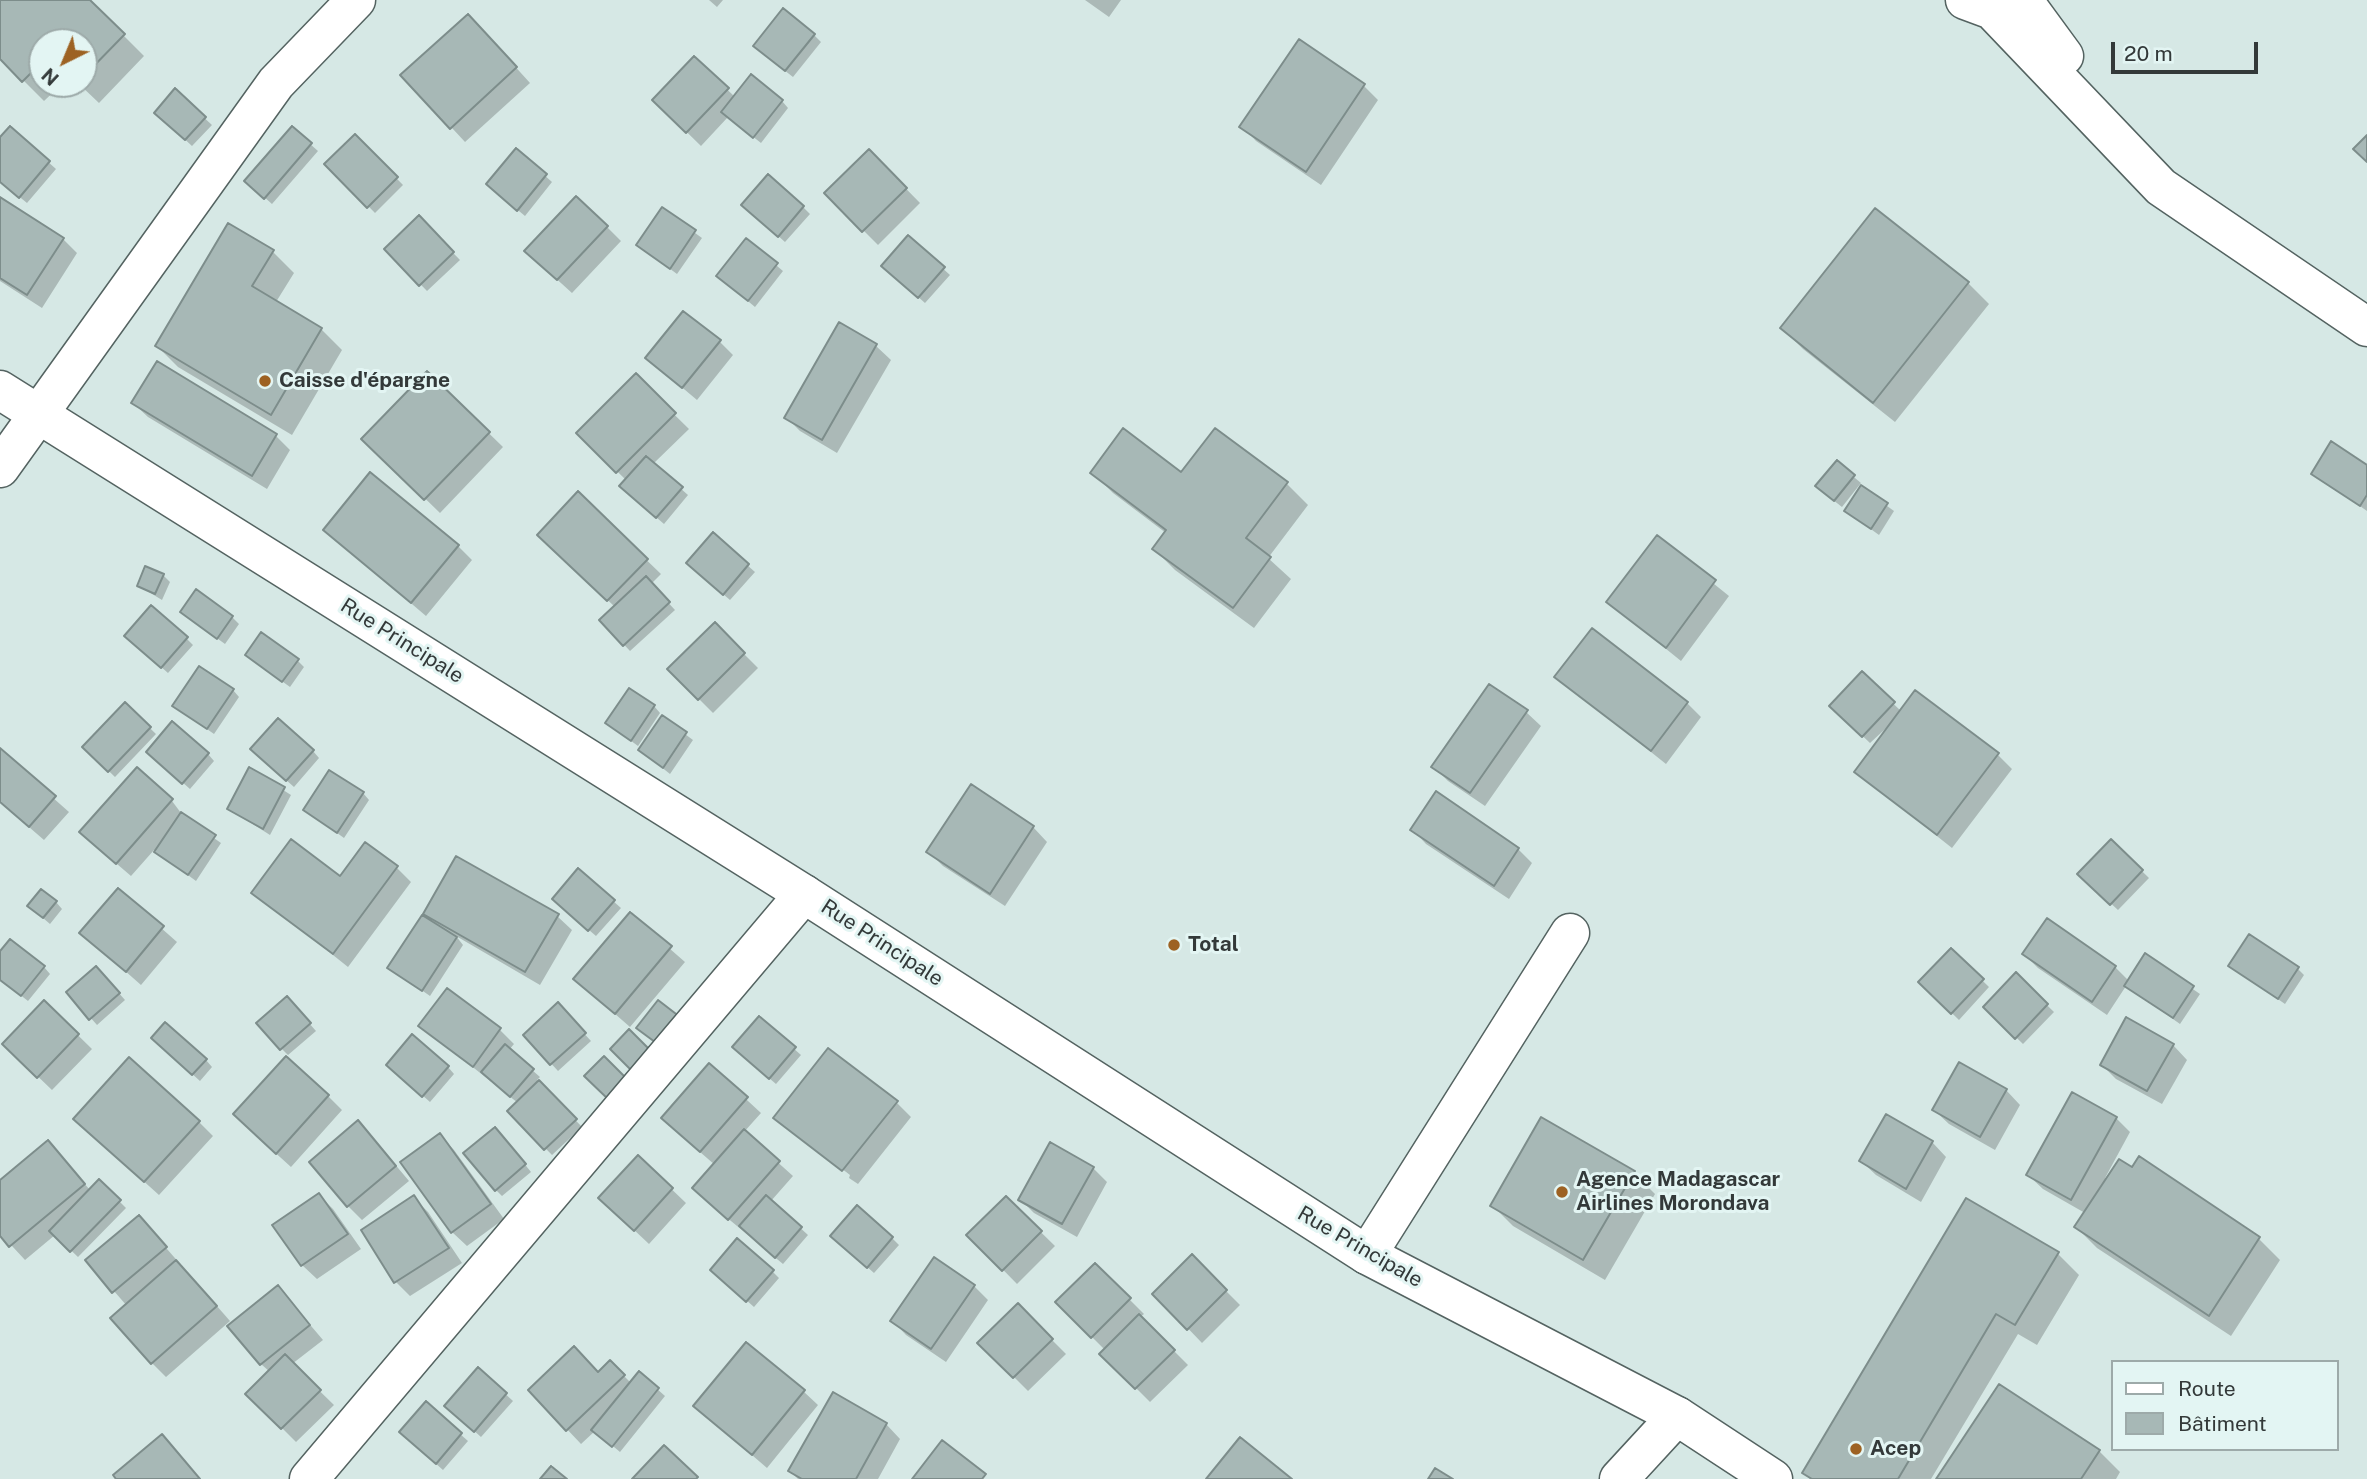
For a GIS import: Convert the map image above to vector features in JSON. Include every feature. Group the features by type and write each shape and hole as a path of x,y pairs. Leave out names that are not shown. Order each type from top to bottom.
{"street":[{"path":"0,468 276,83 356,0"},
{"path":"1965,0 1992,10 2161,187 2367,327"},
{"path":"2023,0 2161,187"},
{"name":"Rue Principale","path":"0,390 804,894 1367,1255 1677,1416 1773,1479"},
{"path":"309,1479 804,894"},
{"path":"1367,1255 1570,933"},
{"path":"1619,1479 1677,1416"}],"building":[{"path":"0,0 90,0 125,34 98,62 98,28 28,28 28,76 22,82 0,59"},
{"path":"783,8 815,34 785,71 753,46"},
{"path":"468,14 517,67 450,129 400,75"},
{"path":"1299,39 1365,84 1306,172 1239,127"},
{"path":"694,56 729,88 686,133 652,100"},
{"path":"751,74 783,100 753,138 721,112"},
{"path":"175,88 206,117 185,140 154,113"},
{"path":"10,126 50,161 19,198 0,182 0,137"},
{"path":"292,126 312,143 264,199 244,181"},
{"path":"355,134 398,177 367,208 324,164"},
{"path":"2367,135 2367,162 2353,149"},
{"path":"516,148 547,174 517,211 486,184"},
{"path":"869,149 907,188 862,232 824,193"},
{"path":"768,174 804,206 778,237 741,205"},
{"path":"576,196 608,226 557,280 524,251"},
{"path":"0,197 64,238 27,295 0,278"},
{"path":"662,207 696,230 670,269 636,245"},
{"path":"1875,208 1969,282 1873,403 1780,328"},
{"path":"419,215 454,252 419,286 384,249"},
{"path":"228,223 274,250 252,286 322,328 271,415 155,346"},
{"path":"908,235 945,267 918,298 881,266"},
{"path":"746,238 778,263 748,301 716,276"},
{"path":"683,311 721,340 682,388 645,358"},
{"path":"839,322 877,344 822,440 784,418"},
{"path":"157,361 277,434 252,476 131,403"},
{"path":"427,371 490,432 424,500 361,439"},
{"path":"636,373 676,413 616,473 576,433"},
{"path":"1123,428 1181,472 1215,428 1288,482 1246,538 1271,557 1233,608 1152,549 1166,530 1090,473"},
{"path":"2331,441 2367,465 2367,495 2360,506 2311,474"},
{"path":"646,456 683,487 656,518 619,486"},
{"path":"1837,460 1855,475 1834,501 1815,486"},
{"path":"370,472 459,545 411,603 323,530"},
{"path":"1861,485 1888,503 1871,529 1844,511"},
{"path":"578,491 648,559 607,601 537,535"},
{"path":"713,532 749,564 723,595 686,563"},
{"path":"1657,535 1716,580 1666,648 1606,602"},
{"path":"145,566 164,574 155,594 137,586"},
{"path":"646,576 670,602 623,646 599,620"},
{"path":"196,589 233,616 217,639 180,612"},
{"path":"151,605 188,637 161,668 124,636"},
{"path":"715,622 745,653 698,700 667,669"},
{"path":"1592,628 1688,702 1651,751 1554,677"},
{"path":"261,632 299,659 282,682 245,655"},
{"path":"199,666 234,689 207,729 172,706"},
{"path":"1862,671 1895,702 1862,737 1829,706"},
{"path":"1489,684 1528,710 1470,793 1431,767"},
{"path":"629,688 655,705 631,741 605,723"},
{"path":"1915,690 1999,753 1937,835 1854,772"},
{"path":"125,702 151,727 108,772 82,747"},
{"path":"662,715 687,732 663,768 638,750"},
{"path":"278,718 314,750 286,781 250,749"},
{"path":"172,721 209,753 182,784 146,752"},
{"path":"0,748 56,796 29,827 0,802"},
{"path":"137,767 173,799 116,864 79,832"},
{"path":"249,767 285,787 263,829 227,809"},
{"path":"329,770 364,792 337,833 303,810"},
{"path":"971,784 1034,826 990,894 926,852"},
{"path":"1436,791 1519,848 1494,886 1410,830"},
{"path":"181,812 216,835 188,875 154,852"},
{"path":"291,839 340,876 365,842 398,866 333,954 251,893"},
{"path":"2111,839 2143,870 2110,905 2077,874"},
{"path":"456,856 559,914 525,972 423,914"},
{"path":"578,868 615,900 588,931 552,899"},
{"path":"118,888 164,926 126,972 79,933"},
{"path":"41,889 57,901 43,918 27,906"},
{"path":"630,912 672,946 615,1014 573,979"},
{"path":"422,915 457,937 422,991 387,968"},
{"path":"2047,918 2116,966 2092,1002 2022,954"},
{"path":"2249,934 2299,967 2278,999 2228,966"},
{"path":"10,939 45,966 21,996 0,980 0,951"},
{"path":"1951,948 1984,979 1951,1014 1918,982"},
{"path":"2145,953 2194,986 2173,1018 2124,986"},
{"path":"96,966 120,993 89,1020 66,992"},
{"path":"2016,972 2048,1004 2015,1039 1983,1007"},
{"path":"447,988 501,1028 473,1067 418,1026"},
{"path":"287,996 311,1023 280,1050 256,1023"},
{"path":"44,1000 79,1034 37,1078 2,1044"},
{"path":"658,1000 680,1017 659,1045 636,1028"},
{"path":"558,1002 586,1033 550,1065 523,1035"},
{"path":"759,1016 796,1047 769,1079 732,1047"},
{"path":"2126,1017 2174,1044 2147,1091 2100,1065"},
{"path":"165,1022 207,1059 192,1075 151,1038"},
{"path":"629,1029 654,1054 635,1074 610,1049"},
{"path":"412,1034 449,1066 422,1097 386,1065"},
{"path":"505,1044 534,1069 510,1097 481,1072"},
{"path":"828,1048 898,1101 842,1171 773,1118"},
{"path":"286,1056 329,1095 276,1154 233,1114"},
{"path":"604,1056 628,1080 609,1100 584,1076"},
{"path":"129,1057 200,1121 144,1182 73,1119"},
{"path":"1959,1062 2007,1089 1980,1137 1932,1110"},
{"path":"709,1063 748,1097 700,1152 661,1118"},
{"path":"539,1080 577,1119 544,1150 507,1111"},
{"path":"2072,1092 2117,1117 2071,1200 2026,1175"},
{"path":"1886,1114 1933,1141 1906,1189 1859,1161"},
{"path":"1541,1117 1635,1171 1583,1260 1490,1206"},
{"path":"358,1120 396,1166 347,1207 309,1162"},
{"path":"495,1127 526,1164 495,1191 463,1153"},
{"path":"744,1129 780,1161 728,1220 692,1188"},
{"path":"440,1133 491,1204 451,1233 400,1162"},
{"path":"48,1140 85,1184 9,1247 0,1236 0,1180"},
{"path":"1050,1142 1094,1167 1062,1224 1018,1200"},
{"path":"638,1155 673,1188 634,1231 598,1198"},
{"path":"2139,1156 2260,1237 2209,1316 2074,1227 2119,1159 2132,1167"},
{"path":"99,1179 121,1200 70,1252 49,1231"},
{"path":"319,1193 348,1234 301,1266 272,1225"},
{"path":"414,1195 449,1248 394,1283 361,1230"},
{"path":"766,1195 802,1227 775,1258 739,1226"},
{"path":"1006,1196 1042,1231 1002,1271 966,1235"},
{"path":"1966,1198 2059,1252 2015,1325 1996,1314 1898,1479 1812,1479 1802,1473"},
{"path":"857,1205 893,1237 867,1268 830,1236"},
{"path":"139,1215 167,1247 112,1293 85,1260"},
{"path":"737,1238 774,1270 746,1302 710,1270"},
{"path":"1192,1254 1227,1290 1187,1330 1152,1294"},
{"path":"934,1257 975,1285 931,1349 890,1321"},
{"path":"176,1260 217,1306 151,1364 110,1318"},
{"path":"1095,1263 1131,1298 1091,1338 1055,1302"},
{"path":"278,1285 310,1325 260,1365 227,1326"},
{"path":"1018,1303 1053,1339 1013,1378 977,1343"},
{"path":"1139,1314 1175,1350 1135,1389 1099,1354"},
{"path":"746,1342 805,1390 752,1455 693,1406"},
{"path":"574,1346 598,1372 610,1360 625,1375 566,1431 528,1390"},
{"path":"285,1354 321,1390 281,1429 245,1394"},
{"path":"478,1367 507,1393 474,1432 444,1406"},
{"path":"639,1371 659,1388 612,1447 591,1430"},
{"path":"1999,1384 2100,1450 2081,1479 1936,1479"},
{"path":"833,1392 887,1423 856,1479 802,1479 788,1471"},
{"path":"426,1401 462,1433 436,1464 399,1432"},
{"path":"162,1434 200,1479 116,1479 113,1475"},
{"path":"1240,1437 1292,1479 1206,1479"},
{"path":"942,1440 986,1474 982,1479 912,1479"},
{"path":"664,1445 698,1477 632,1479"},
{"path":"551,1466 567,1479 540,1479"},
{"path":"1435,1468 1453,1479 1428,1479"}],"place":[{"name":"Caisse d'épargne","path":"265,381"},
{"name":"Total","path":"1174,945"},
{"name":"Agence Madagascar Airlines Morondava","path":"1562,1192"},
{"name":"Acep","path":"1856,1449"}]}
